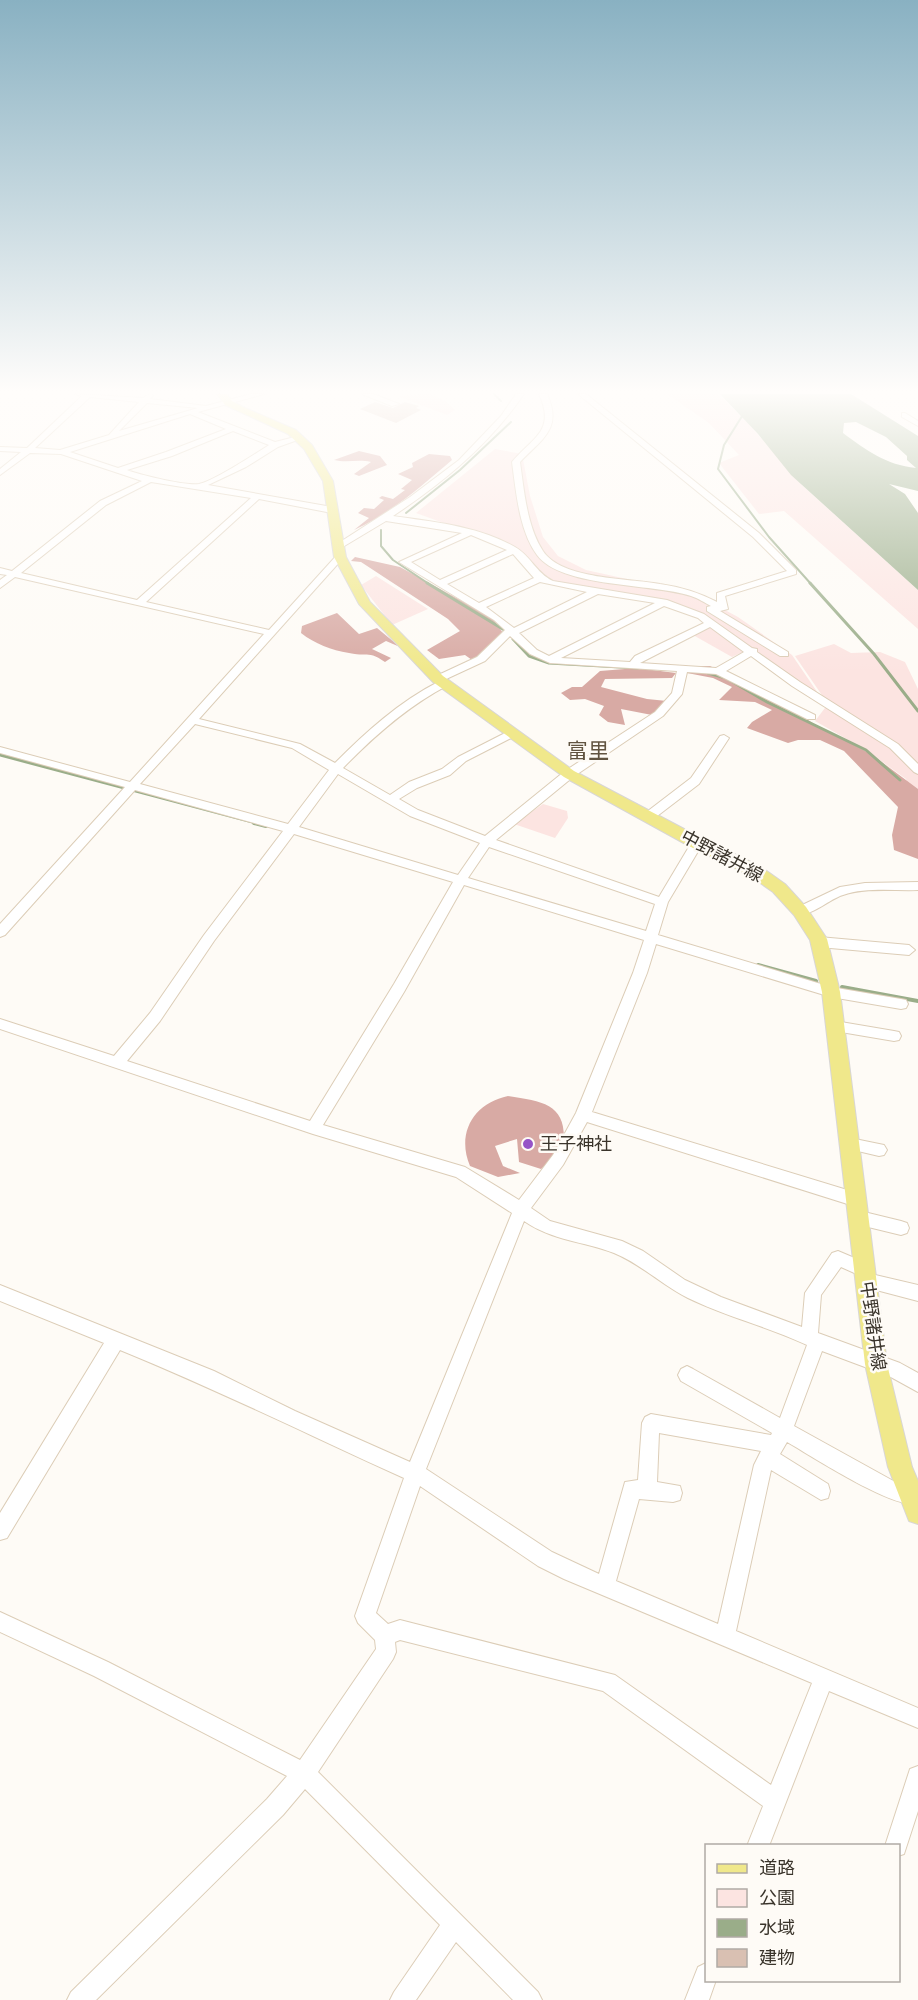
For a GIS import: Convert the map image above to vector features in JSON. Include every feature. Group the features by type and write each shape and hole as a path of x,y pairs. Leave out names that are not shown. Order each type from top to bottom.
{"main road":[{"name":"中野諸井線","path":"329,487 339,552 364,604 441,681 569,774 648,818 755,871 779,888 801,911 819,942 831,992 876,1364 900,1467 915,1504"}],"street":[{"path":"0,585 103,503 134,487"},
{"path":"201,487 298,506 332,510"},
{"path":"0,932 271,633 339,552 427,487"},
{"path":"520,487 534,541 542,556 562,569 695,602 727,618 784,654"},
{"path":"587,576 694,594 723,609 720,595 793,572 749,529 697,487"},
{"path":"140,602 257,497"},
{"path":"386,518 469,533 514,550 521,555 539,579"},
{"path":"469,533 404,562 478,607 512,631 529,652 550,660 718,671 785,691 894,746 918,770"},
{"path":"439,584 514,550"},
{"path":"0,571 271,633"},
{"path":"478,607 539,579 664,602 683,608 711,623 753,651 785,691 811,717"},
{"path":"116,1064 154,1017 335,770 363,741 419,696 441,681 481,660 512,631 598,590"},
{"path":"550,660 664,602"},
{"path":"633,665 639,658 711,623"},
{"path":"718,671 753,651"},
{"path":"313,1128 399,988 461,880 487,841 569,774 658,714 677,694 683,670"},
{"path":"192,720 296,746 414,813 526,858 562,866 602,883 662,902"},
{"path":"390,800 413,785 446,772 462,759 513,733"},
{"path":"648,818 695,781 724,738"},
{"path":"0,750 292,829 831,992 901,1004"},
{"path":"79,2000 275,1807 304,1773 386,1652 385,1635 365,1616 415,1473 521,1210 558,1160 584,1115 652,936 662,902 697,843"},
{"path":"801,911 840,891 865,887 918,886"},
{"path":"819,942 909,950"},
{"path":"0,1024 313,1128 460,1172 546,1227 616,1246 637,1256 679,1285 716,1303 894,1369 918,1383"},
{"path":"835,1026 894,1036"},
{"path":"584,1115 857,1200"},
{"path":"850,1144 879,1150"},
{"path":"860,1218 901,1228"},
{"path":"725,1637 757,1486 776,1444 813,1340 813,1293 838,1258 866,1275 902,1291 918,1293"},
{"path":"0,1293 208,1377 289,1417 415,1473 545,1559 918,1718"},
{"path":"0,1531 116,1340"},
{"path":"687,1375 776,1444 821,1491"},
{"path":"647,1491 651,1423 776,1444 894,1492 915,1504"},
{"path":"900,1467 918,1476"},
{"path":"604,1586 632,1489 674,1492"},
{"path":"0,1622 101,1669 304,1773 530,2000"},
{"path":"385,1635 400,1630 608,1682 775,1801"},
{"path":"758,1844 824,1678"},
{"path":"896,1844 918,1777"},
{"path":"402,2000 455,1923"},
{"path":"697,2000 705,1978"}],"green space":[{"path":"448,487 528,487 543,537 558,556 586,570 695,594 738,617 792,655 824,702 686,609 638,596 557,584 504,545 416,513"},
{"path":"738,487 804,487 918,590 918,629 784,511 759,514"},
{"path":"376,576 428,609 392,625 361,585"},
{"path":"711,627 747,650 732,657 693,635"},
{"path":"834,644 851,653 880,652 905,662 918,689 918,809 906,779 866,750 815,721 828,704 795,656"},
{"path":"543,804 567,811 568,818 555,838 514,824"}],"shaded area":[{"path":"420,487 393,508 354,530 369,518 358,513 364,508 374,509 384,500 379,498 382,496 393,499 405,490 401,489"},
{"path":"355,557 400,567 493,618 505,636 472,660 465,655 439,659 427,650 460,631 448,619 361,562 351,561"},
{"path":"337,613 359,634 377,628 400,647 386,641 372,649 391,658 385,662 371,655 342,652 330,648 301,633 302,626"},
{"path":"685,666 710,666 775,698 817,726 871,754 918,789 918,859 894,850 892,835 898,807 844,751 820,740 798,740 788,743 747,728 752,722 772,710 755,702 719,700 732,687 713,678 682,672"},
{"path":"637,668 676,673 672,678 605,679 601,687 647,699 667,701 652,715 621,709 625,725 608,722 599,715 604,706 585,699 570,700 561,693 572,687 582,687 600,671"},
{"path":"508,1096 544,1104 559,1115 564,1136 563,1151 541,1169 519,1162 517,1139 495,1146 503,1166 520,1173 498,1177 470,1166 465,1142 471,1121 477,1113 486,1105"}],"water":[{"path":"805,487 894,487 905,494 918,513 918,590"},
{"path":"903,487 918,487 918,491"}],"waterway":[{"path":"406,513 438,487"},
{"path":"732,487 769,537 811,584"},
{"path":"381,530 381,546 393,560 429,584"},
{"path":"427,583 506,631"},
{"path":"810,583 874,654 918,711"},
{"path":"513,639 529,656 549,663 638,668"},
{"path":"708,673 726,678 767,702 866,750 900,780"},
{"path":"0,755 260,824"},
{"path":"254,823 266,826"},
{"path":"758,965 816,981"},
{"path":"842,987 918,1001"}],"place":[{"name":"王子神社","path":"528,1144"}],"district":[{"name":"富里","path":"588,751"}]}
